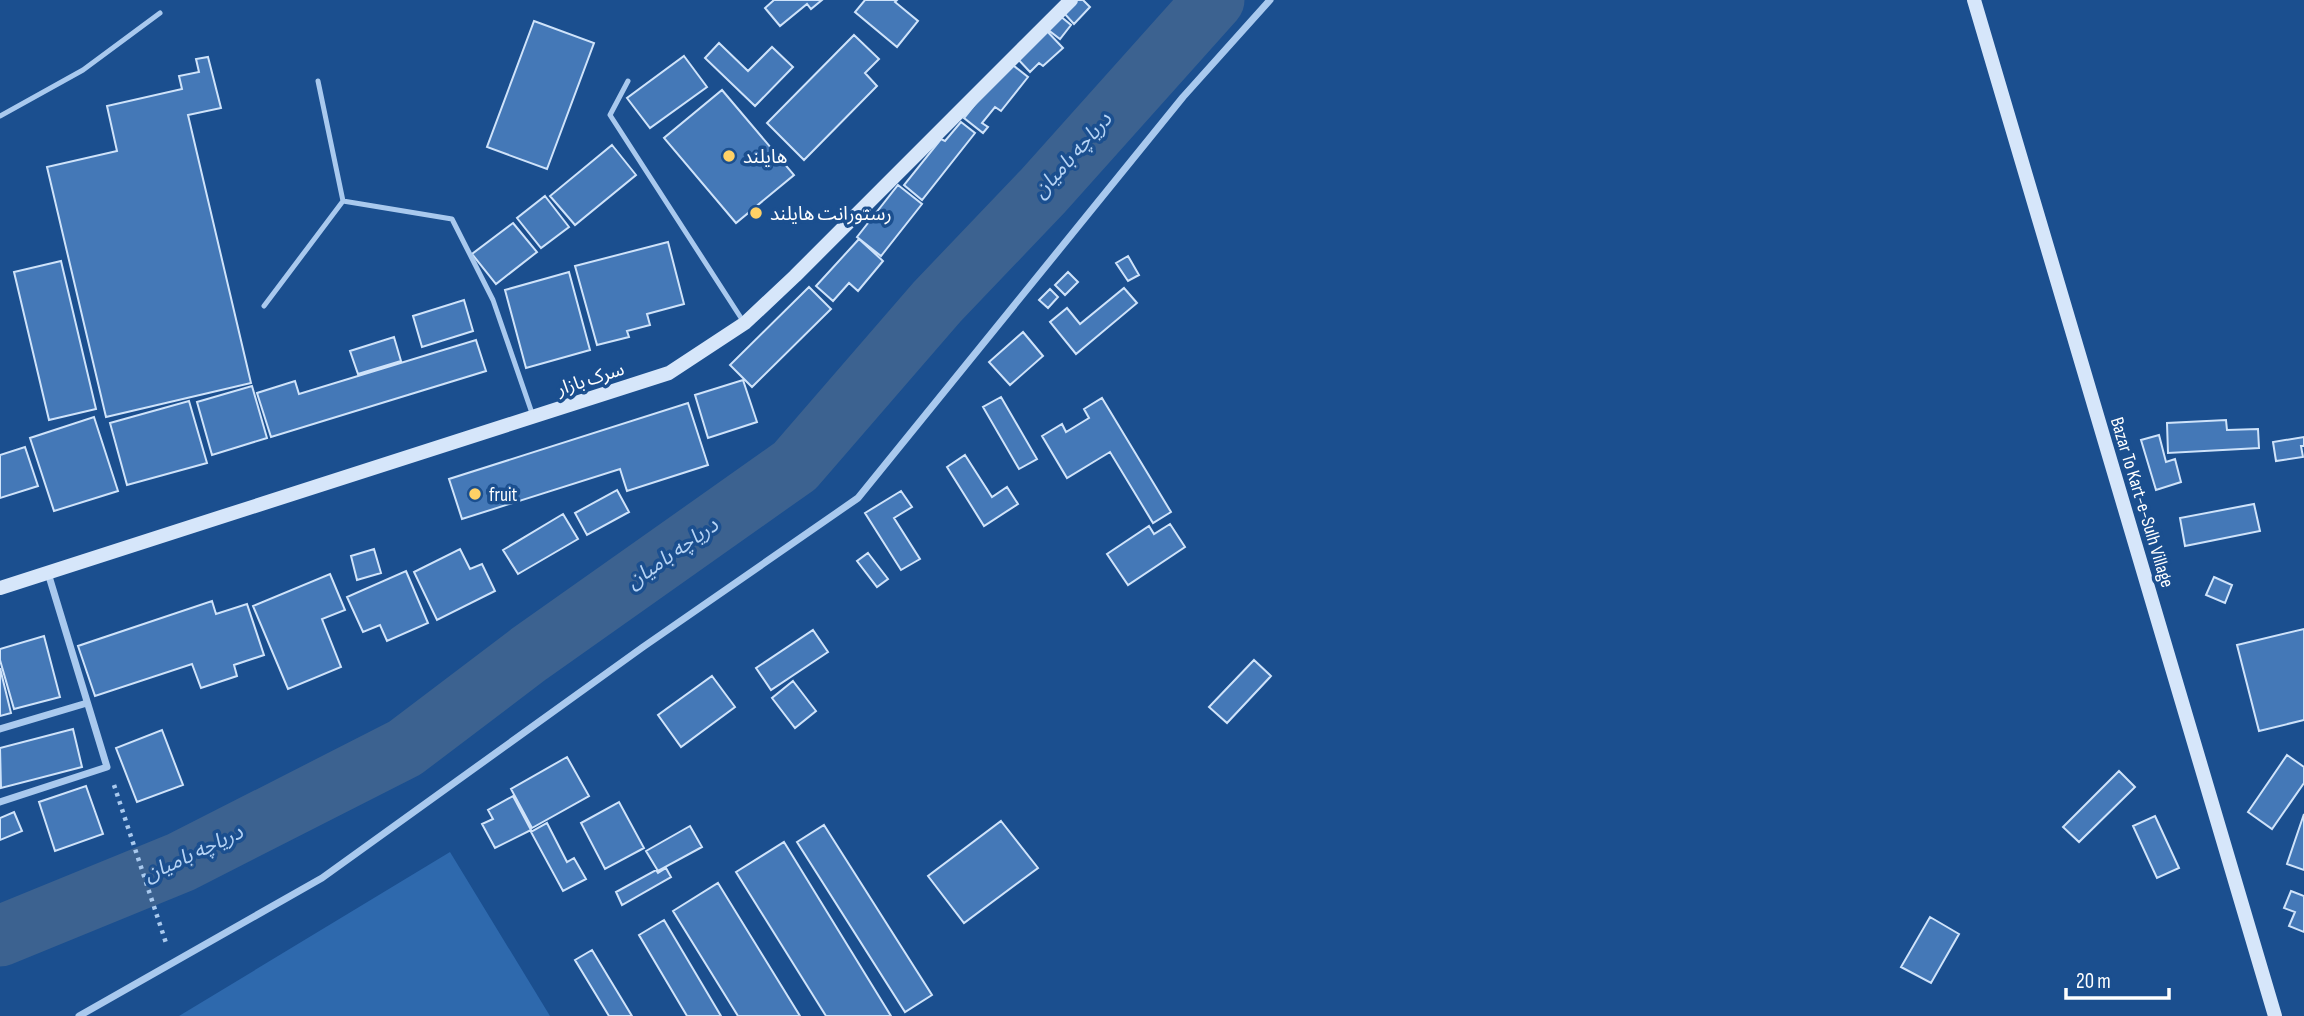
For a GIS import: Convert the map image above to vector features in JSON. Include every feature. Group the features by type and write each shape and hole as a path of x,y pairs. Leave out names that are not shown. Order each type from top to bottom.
{"main road":[{"name":"سرک بازار","path":"0,588 669,373 745,323 1070,0"},
{"name":"Bazar To Kart-e-Sulh Village","path":"1973,0 2275,1016"}],"street":[{"path":"79,1016 322,878 632,655 858,498 1183,97 1270,0"},
{"path":"0,802 107,766 47,572"},
{"path":"0,729 87,703"}],"lane":[{"path":"0,116 83,70 160,13"},
{"path":"264,306 343,201 318,81"},
{"path":"628,81 610,115 745,323"},
{"path":"343,201 452,219 493,300 533,416"}],"path":[{"path":"107,766 132,835 160,929"}],"shaded area":[{"path":"450,852 550,1016 179,1016"}],"building":[{"path":"774,0 822,0 811,9 807,4 780,26 765,8"},
{"path":"865,0 897,0 895,2 918,21 897,47 855,12"},
{"path":"1075,0 1083,0 1090,7 1074,24 1063,12"},
{"path":"1059,15 1071,25 1060,39 1047,29"},
{"path":"534,21 594,43 547,169 487,147"},
{"path":"1044,28 1063,48 1043,66 1039,63 1030,72 1015,56"},
{"path":"854,35 879,59 865,73 877,86 804,160 767,123"},
{"path":"719,43 748,71 772,47 793,67 755,106 705,58"},
{"path":"684,56 707,87 650,128 627,98"},
{"path":"208,57 221,108 188,115 251,383 106,417 47,167 117,151 107,106 182,89 179,76 199,72 196,59"},
{"path":"1009,62 1028,77 1001,111 995,107 982,123 988,127 983,133 964,118"},
{"name":"هایلند","path":"722,90 794,175 736,223 664,138"},
{"path":"961,122 975,133 922,200 904,185 941,139 945,141"},
{"path":"612,145 636,175 575,225 550,196"},
{"path":"898,185 922,204 881,256 857,237"},
{"path":"545,196 569,227 541,248 517,218"},
{"path":"513,223 537,252 496,284 472,254"},
{"path":"859,239 883,261 858,291 849,283 833,301 816,286"},
{"path":"668,242 684,304 647,314 650,325 627,331 629,337 597,345 575,266"},
{"path":"1128,256 1139,275 1128,281 1116,263"},
{"path":"61,261 96,409 49,420 14,272"},
{"path":"569,272 590,350 526,368 505,290"},
{"path":"1068,272 1078,282 1065,295 1055,285"},
{"path":"809,287 831,309 752,387 730,365"},
{"path":"1124,288 1137,303 1076,354 1050,322 1067,308 1080,324"},
{"path":"1050,289 1058,297 1048,308 1039,300"},
{"path":"464,300 473,331 422,347 413,316"},
{"path":"1023,332 1043,356 1010,385 989,362"},
{"path":"394,337 401,361 358,374 350,351"},
{"path":"476,340 486,371 271,437 257,393 295,381 299,394"},
{"path":"743,380 757,422 708,438 695,395"},
{"path":"252,386 267,438 212,455 197,402"},
{"path":"1001,397 1037,459 1019,469 983,407"},
{"path":"1102,398 1171,512 1153,523 1110,452 1067,478 1042,436 1062,424 1066,432 1089,418 1084,409"},
{"path":"189,401 207,463 127,485 110,423"},
{"path":"688,403 708,465 627,491 620,469 462,519 449,479"},
{"path":"94,417 118,491 54,511 30,438"},
{"path":"2226,420 2227,430 2258,429 2259,448 2168,453 2167,423"},
{"path":"2159,435 2166,462 2175,459 2181,482 2156,490 2141,440"},
{"path":"2304,437 2304,446 2301,446 2303,457 2276,461 2273,442"},
{"path":"25,447 38,486 0,498 0,455"},
{"path":"965,455 992,497 1007,487 1018,504 984,526 947,467"},
{"path":"617,490 629,512 587,535 575,513"},
{"path":"901,491 912,507 894,518 920,559 901,570 865,513"},
{"path":"2254,504 2260,531 2185,546 2180,518"},
{"path":"563,514 578,539 518,574 503,550"},
{"path":"1170,524 1185,547 1128,585 1107,554 1149,526 1154,534"},
{"path":"374,549 381,573 357,580 351,556"},
{"path":"460,549 470,569 482,564 495,591 437,620 414,572"},
{"path":"868,553 888,579 877,587 857,561"},
{"path":"406,571 428,623 387,641 380,625 363,632 347,597"},
{"path":"330,574 345,610 322,619 341,667 288,689 253,606"},
{"path":"2214,577 2232,585 2225,603 2206,595"},
{"path":"212,601 216,614 247,604 264,655 234,665 237,676 201,688 192,664 95,696 78,646"},
{"path":"2304,629 2304,720 2259,731 2237,645"},
{"path":"813,630 828,652 771,690 756,668"},
{"path":"44,636 60,697 14,709 0,660 0,649"},
{"path":"1254,660 1271,676 1227,723 1209,707"},
{"path":"0,668 11,713 0,716"},
{"path":"712,676 735,707 681,747 658,715"},
{"path":"793,681 816,711 795,728 772,698"},
{"path":"73,729 82,767 1,788 0,748"},
{"path":"162,730 183,785 137,802 116,748"},
{"path":"2287,755 2304,767 2304,783 2272,829 2248,812"},
{"path":"567,757 589,796 532,828 511,789"},
{"path":"2119,771 2135,787 2079,842 2063,827"},
{"path":"86,786 103,834 55,851 39,802"},
{"path":"513,796 531,830 495,848 482,824 493,819 488,810"},
{"path":"619,802 644,848 605,869 581,823"},
{"path":"14,812 22,831 0,840 0,818"},
{"path":"2304,814 2304,870 2287,864"},
{"path":"2155,816 2179,868 2157,878 2133,826"},
{"path":"1001,821 1038,868 964,923 928,876"},
{"path":"547,823 567,862 574,858 586,879 563,891 531,832"},
{"path":"824,825 932,995 905,1012 797,842"},
{"path":"690,826 702,847 658,871 646,851"},
{"path":"784,842 891,1016 826,1016 736,872"},
{"path":"666,868 671,877 622,905 616,892 656,870 658,873"},
{"path":"718,883 800,1016 738,1016 673,911"},
{"path":"2291,891 2304,896 2304,932 2289,926 2295,912 2284,908"},
{"path":"1930,917 1959,934 1931,983 1901,967"},
{"path":"664,920 721,1016 687,1016 639,935"},
{"path":"592,950 632,1016 609,1016 575,960"}],"waterway":[{"name":"دریاچه بامیان","path":"0,936 181,862 405,748 529,654 795,466 937,302 1043,191 1214,0"}],"place":[{"name":"هایلند","path":"729,156"},
{"name":"رستورانت هایلند","path":"756,213"},
{"name":"fruit","path":"475,494"}]}
